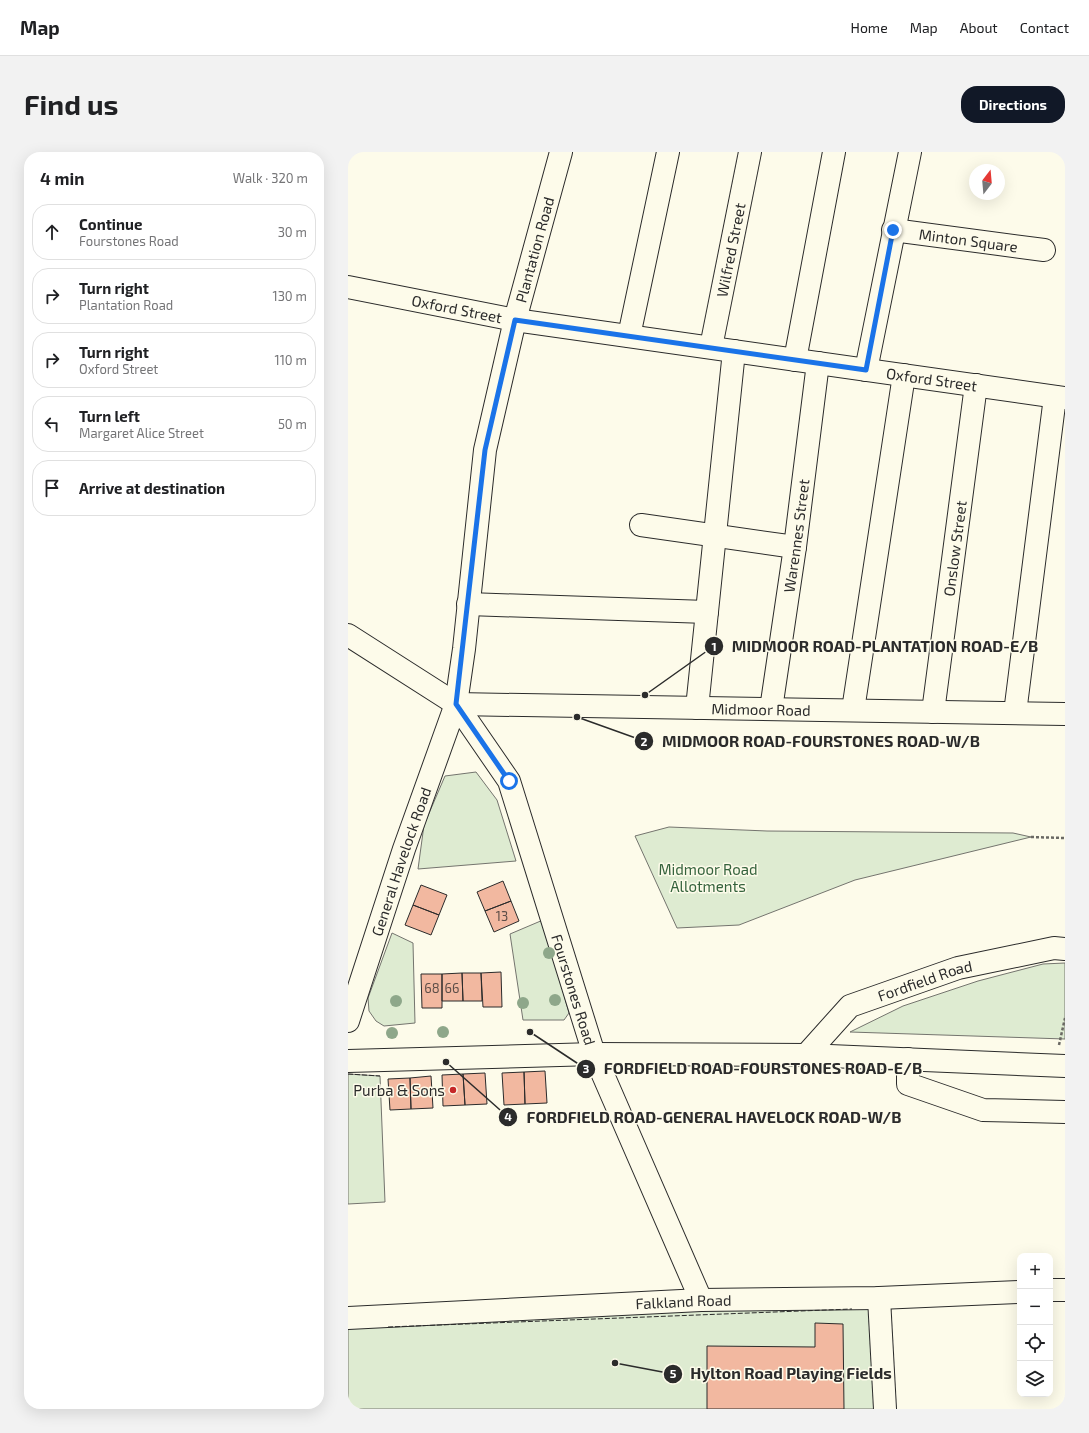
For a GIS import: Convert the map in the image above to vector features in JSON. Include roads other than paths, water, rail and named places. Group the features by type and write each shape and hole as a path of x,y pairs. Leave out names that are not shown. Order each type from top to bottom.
{"street":[{"name":"Plantation Road","path":"456,704 485,450 515,320 561,152"},
{"path":"629,336 668,152"},
{"name":"Wilfred Street","path":"711,347 750,152"},
{"path":"795,360 834,152"},
{"path":"866,370 893,230 910,152"},
{"name":"Minton Square","path":"893,230 1044,250"},
{"name":"Oxford Street","path":"348,287 515,320 1060,397"},
{"path":"697,708 734,351"},
{"name":"Warennes Street","path":"771,709 795,547 818,363"},
{"path":"853,710 904,375"},
{"name":"Onslow Street","path":"933,712 976,386"},
{"path":"1015,713 1060,397"},
{"path":"641,525 795,547"},
{"path":"468,604 707,612"},
{"path":"348,635 456,704"},
{"name":"Midmoor Road","path":"456,704 1065,714"},
{"name":"General Havelock Road","path":"348,1020 404,849 456,704"},
{"name":"Fourstones Road","path":"456,704 509,781 594,1054 701,1300"},
{"name":"Fordfield Road","path":"806,1055 850,1006 958,968 1054,948 1065,948"},
{"path":"348,1061 594,1054 806,1055 1059,1066"},
{"path":"908,1059 908,1084 983,1110 1065,1112"},
{"path":"1053,1290 1065,1290"},
{"name":"Falkland Road","path":"348,1318 701,1300 879,1298 1017,1292"},
{"path":"879,1298 885,1409"}],"place":[{"name":"MIDMOOR ROAD-PLANTATION ROAD-E/B","path":"645,695"},
{"name":"MIDMOOR ROAD-FOURSTONES ROAD-W/B","path":"577,717"},
{"name":"FORDFIELD ROAD-FOURSTONES ROAD-E/B","path":"530,1032"},
{"name":"FORDFIELD ROAD-GENERAL HAVELOCK ROAD-W/B","path":"446,1062"},
{"name":"Purba & Sons","path":"453,1090"},
{"name":"Hylton Road Playing Fields","path":"615,1363"}],"park label":[{"name":"Midmoor Road Allotments","path":"708,878"}]}
